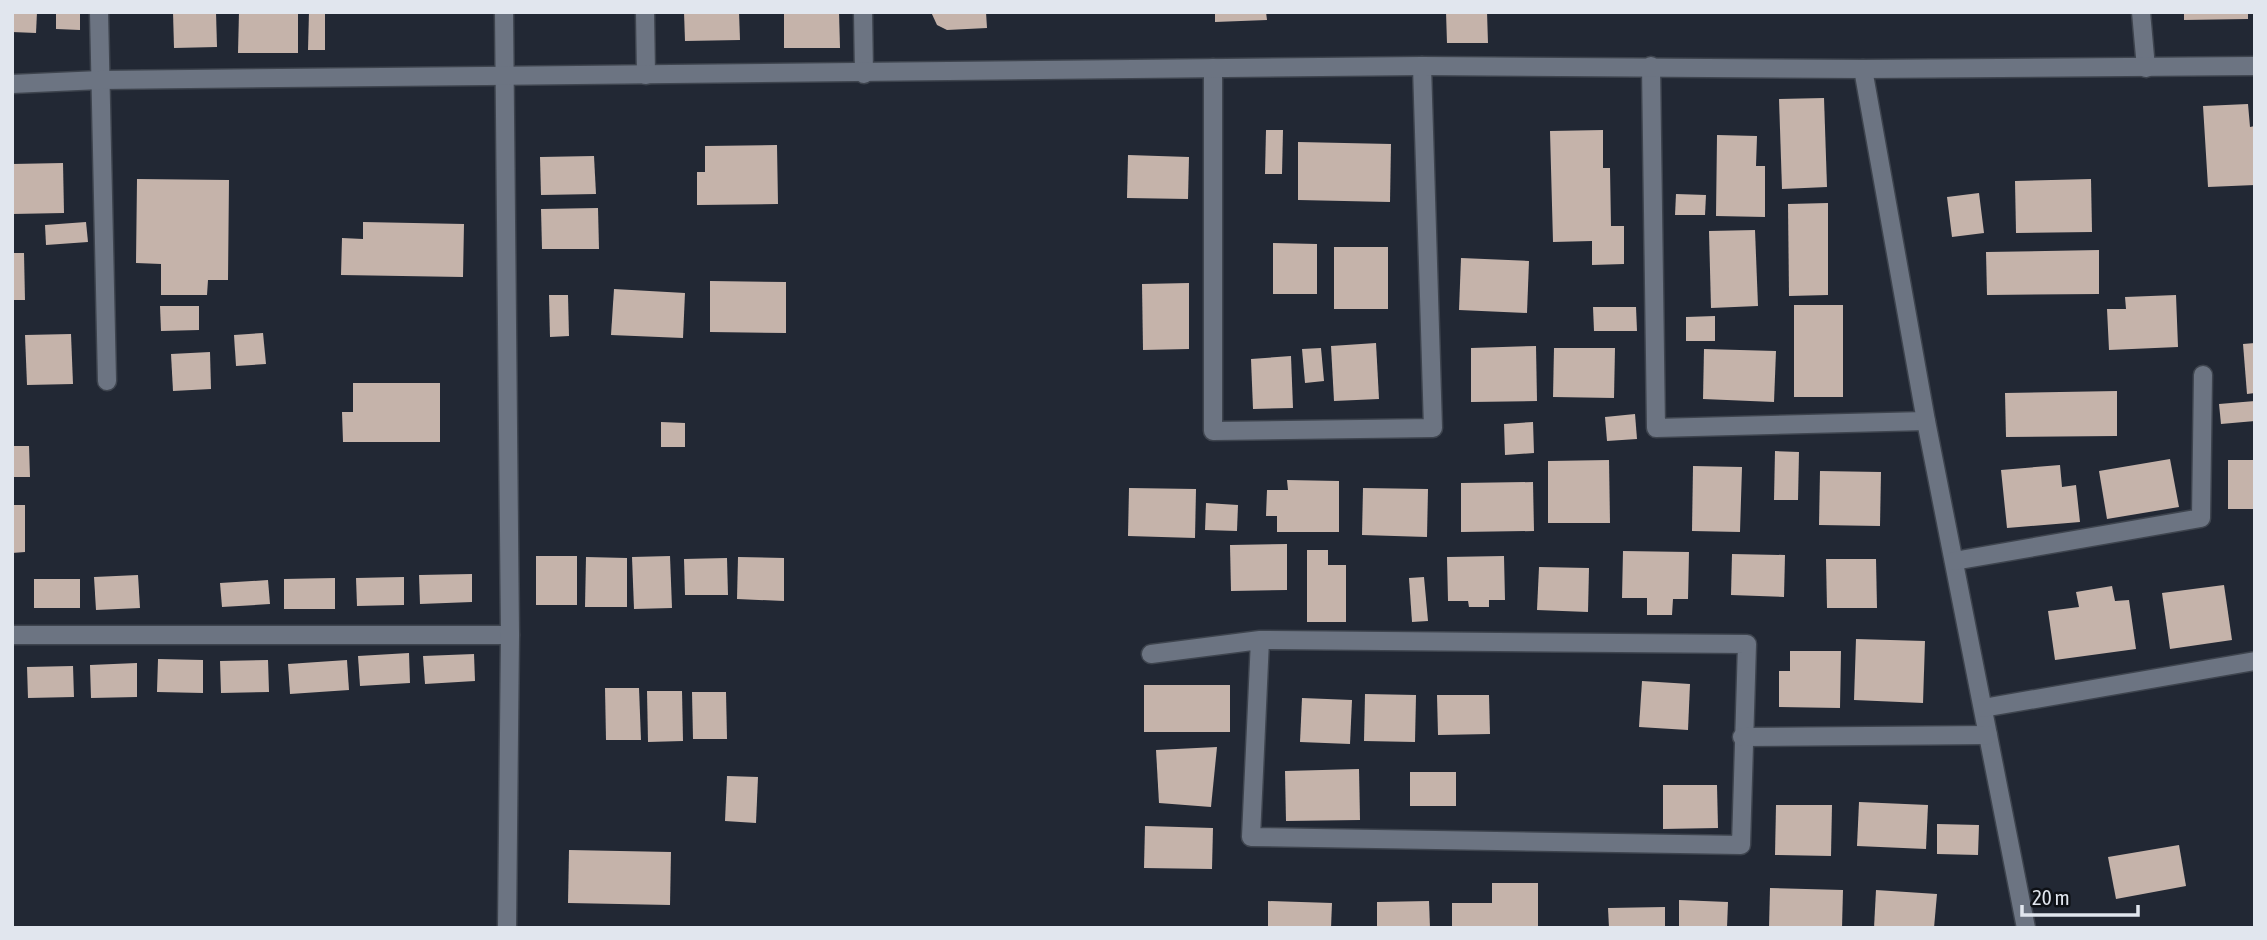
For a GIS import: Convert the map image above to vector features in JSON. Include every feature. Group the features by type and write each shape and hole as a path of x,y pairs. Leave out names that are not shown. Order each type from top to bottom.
{"street":[{"path":"99,12 107,381"},
{"path":"504,12 510,635 508,928"},
{"path":"645,12 646,75"},
{"path":"863,12 864,74"},
{"path":"2141,12 2146,68"},
{"path":"12,84 100,80 1422,66 1863,69 2255,66"},
{"path":"1213,68 1213,431 1433,428 1422,66"},
{"path":"1651,66 1656,428 1926,421"},
{"path":"1863,69 1926,421 2026,928"},
{"path":"1954,561 2201,518 2203,375"},
{"path":"12,635 510,635"},
{"path":"1151,654 1260,640 1747,644 1742,737 1741,845 1251,837 1260,640"},
{"path":"1983,708 2255,661"},
{"path":"1742,737 1988,735"}],"building":[{"path":"12,12 37,12 36,33 12,32"},
{"path":"56,12 80,12 80,30 56,29"},
{"path":"173,12 216,12 217,47 174,48"},
{"path":"239,12 298,12 298,53 238,53"},
{"path":"309,12 325,12 325,50 308,50"},
{"path":"684,12 739,12 740,40 685,41"},
{"path":"784,12 839,12 840,48 784,48"},
{"path":"931,12 986,12 987,28 947,30 937,25"},
{"path":"1215,12 1266,12 1267,20 1215,22"},
{"path":"1446,12 1487,12 1488,43 1447,43"},
{"path":"2184,12 2248,12 2248,19 2184,20"},
{"path":"1824,98 1827,187 1782,189 1779,99"},
{"path":"2248,104 2250,127 2255,126 2255,185 2208,187 2203,106"},
{"path":"1266,130 1283,130 1282,174 1265,174"},
{"path":"1603,130 1603,168 1610,168 1611,226 1624,226 1624,264 1592,265 1592,241 1553,242 1550,131"},
{"path":"1717,135 1757,136 1756,166 1765,166 1765,217 1716,216"},
{"path":"1298,142 1391,144 1390,202 1298,200"},
{"path":"777,145 778,204 697,205 697,172 705,172 705,146"},
{"path":"1128,155 1189,157 1188,199 1127,198"},
{"path":"594,156 596,194 541,195 540,157"},
{"path":"63,163 64,213 12,214 12,164"},
{"path":"137,179 229,180 228,280 208,280 207,295 161,295 161,264 136,263"},
{"path":"2091,179 2092,232 2016,233 2015,181"},
{"path":"1979,193 1984,233 1952,237 1947,197"},
{"path":"1676,194 1706,195 1705,215 1675,215"},
{"path":"1828,203 1828,295 1789,296 1788,204"},
{"path":"598,208 599,249 542,249 541,209"},
{"path":"86,222 88,242 46,245 45,225"},
{"path":"363,222 464,224 463,277 341,275 342,238 363,239"},
{"path":"1755,230 1758,306 1711,308 1709,231"},
{"path":"1273,243 1317,244 1317,294 1273,294"},
{"path":"1334,247 1388,247 1388,309 1334,309"},
{"path":"2099,250 2099,294 1987,295 1986,252"},
{"path":"12,253 24,253 25,300 12,300"},
{"path":"1461,258 1529,261 1527,313 1459,310"},
{"path":"710,281 786,282 786,333 710,332"},
{"path":"1189,283 1189,349 1143,350 1142,284"},
{"path":"614,289 685,293 683,338 611,335"},
{"path":"549,295 568,295 569,336 550,337"},
{"path":"2176,295 2178,347 2109,350 2107,309 2126,309 2125,297"},
{"path":"1794,305 1843,305 1843,397 1794,397"},
{"path":"160,306 199,306 199,330 161,331"},
{"path":"1593,307 1636,307 1637,331 1594,331"},
{"path":"1715,316 1715,341 1686,341 1686,317"},
{"path":"263,333 266,364 236,366 234,335"},
{"path":"71,334 73,384 27,385 25,335"},
{"path":"1376,343 1379,399 1334,401 1331,346"},
{"path":"2255,343 2255,393 2247,394 2243,344"},
{"path":"1536,346 1537,401 1471,402 1471,348"},
{"path":"1321,348 1324,381 1305,383 1302,349"},
{"path":"1554,348 1615,348 1614,398 1553,397"},
{"path":"1704,349 1776,351 1774,402 1703,399"},
{"path":"210,352 211,389 173,391 171,354"},
{"path":"1291,356 1293,408 1253,409 1251,359"},
{"path":"353,383 440,383 440,442 343,442 342,412 353,412"},
{"path":"2117,391 2117,436 2006,437 2005,393"},
{"path":"2255,401 2255,421 2221,424 2219,404"},
{"path":"1635,414 1637,439 1607,441 1605,417"},
{"path":"661,422 685,423 685,447 661,447"},
{"path":"1533,422 1534,453 1505,455 1504,424"},
{"path":"12,446 29,446 30,477 12,477"},
{"path":"1775,451 1799,452 1798,500 1774,500"},
{"path":"2170,459 2179,507 2107,519 2099,471"},
{"path":"1609,460 1610,523 1548,523 1548,461"},
{"path":"2228,460 2255,460 2255,509 2228,509"},
{"path":"2060,465 2062,487 2076,485 2080,522 2007,528 2001,470"},
{"path":"1693,466 1742,467 1740,532 1692,531"},
{"path":"1820,471 1881,472 1880,526 1819,525"},
{"path":"1287,480 1339,481 1339,532 1277,532 1277,516 1266,516 1267,490 1288,490"},
{"path":"1533,482 1534,531 1461,532 1461,483"},
{"path":"1129,488 1196,489 1195,538 1128,536"},
{"path":"1363,488 1428,489 1427,537 1362,535"},
{"path":"1206,503 1238,505 1237,531 1205,530"},
{"path":"12,505 25,505 25,552 12,553"},
{"path":"1287,544 1287,590 1231,591 1230,545"},
{"path":"1307,550 1328,550 1328,565 1346,565 1346,622 1307,622"},
{"path":"1623,551 1689,552 1688,599 1673,599 1672,615 1647,615 1647,598 1622,598"},
{"path":"1732,554 1785,555 1784,597 1731,595"},
{"path":"536,556 577,556 577,605 536,605"},
{"path":"670,556 672,608 634,609 632,557"},
{"path":"1504,556 1505,600 1489,600 1489,607 1469,607 1468,601 1448,601 1447,557"},
{"path":"586,557 627,558 627,607 585,607"},
{"path":"738,557 784,558 784,601 737,599"},
{"path":"727,558 728,595 685,595 684,559"},
{"path":"1826,559 1876,559 1877,608 1827,608"},
{"path":"1539,567 1589,568 1588,612 1537,610"},
{"path":"472,574 472,602 420,604 419,575"},
{"path":"138,575 140,608 96,610 94,577"},
{"path":"404,577 404,605 357,606 356,578"},
{"path":"1424,577 1428,621 1412,622 1409,578"},
{"path":"335,578 335,609 284,609 284,579"},
{"path":"34,579 80,579 80,608 34,608"},
{"path":"268,580 270,604 222,607 220,583"},
{"path":"2224,585 2232,640 2170,649 2162,593"},
{"path":"2112,586 2115,601 2129,600 2136,649 2055,660 2048,611 2079,607 2076,592"},
{"path":"1856,639 1925,641 1923,703 1854,700"},
{"path":"1790,651 1841,651 1840,708 1779,707 1779,671 1790,671"},
{"path":"409,653 410,683 360,686 358,656"},
{"path":"474,654 475,681 425,684 423,656"},
{"path":"158,659 203,660 203,693 157,692"},
{"path":"268,660 269,692 221,693 220,661"},
{"path":"347,660 349,690 290,694 288,664"},
{"path":"137,663 137,697 91,698 90,665"},
{"path":"73,666 74,697 28,698 27,667"},
{"path":"1642,681 1690,684 1688,730 1639,727"},
{"path":"1144,685 1230,685 1230,732 1144,732"},
{"path":"605,688 639,688 641,740 606,740"},
{"path":"647,691 682,691 683,741 648,742"},
{"path":"692,692 726,692 727,739 693,739"},
{"path":"1365,694 1416,695 1415,742 1364,741"},
{"path":"1437,695 1489,695 1490,734 1438,735"},
{"path":"1302,698 1352,700 1350,744 1300,742"},
{"path":"1217,747 1211,807 1159,803 1156,750"},
{"path":"1359,769 1360,820 1286,821 1285,771"},
{"path":"1410,772 1456,772 1456,806 1410,806"},
{"path":"727,776 758,777 756,823 725,821"},
{"path":"1663,785 1717,785 1718,828 1663,829"},
{"path":"1859,802 1928,805 1926,849 1857,846"},
{"path":"1776,805 1832,805 1831,856 1775,855"},
{"path":"1937,824 1979,825 1978,855 1937,854"},
{"path":"1145,826 1213,828 1212,869 1144,868"},
{"path":"2179,845 2186,886 2116,899 2108,857"},
{"path":"569,850 671,852 670,905 568,903"},
{"path":"1492,883 1538,883 1538,928 1452,928 1452,903 1492,903"},
{"path":"1770,888 1843,890 1842,928 1769,928"},
{"path":"1876,890 1937,894 1934,928 1874,928"},
{"path":"1679,900 1728,902 1727,928 1679,928"},
{"path":"1268,901 1332,903 1331,928 1268,928"},
{"path":"1429,901 1430,928 1377,928 1377,902"},
{"path":"1665,907 1665,928 1609,928 1608,908"}]}
